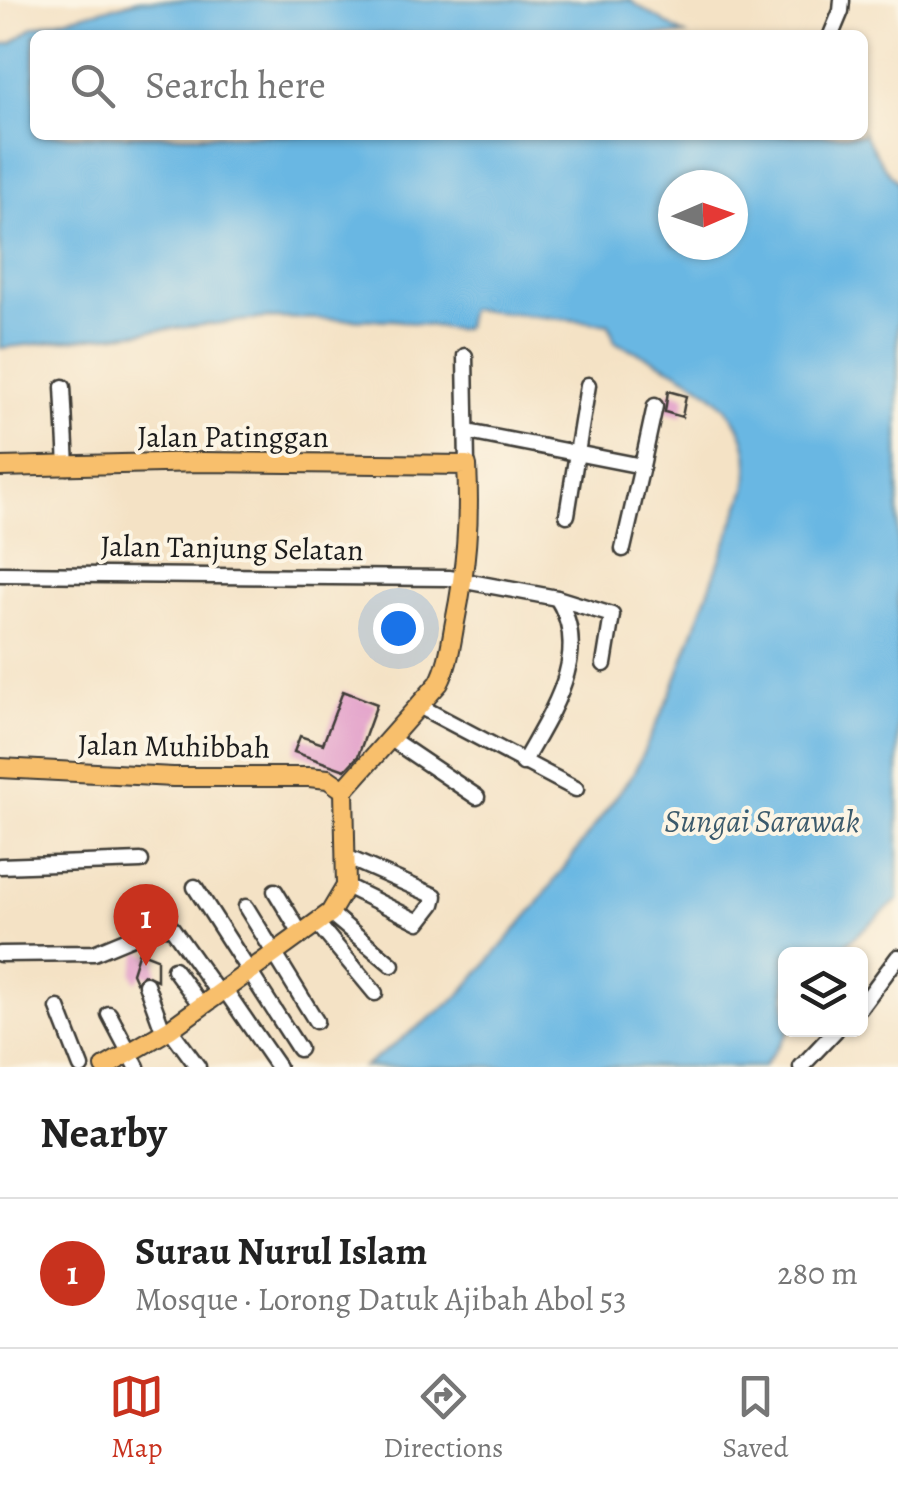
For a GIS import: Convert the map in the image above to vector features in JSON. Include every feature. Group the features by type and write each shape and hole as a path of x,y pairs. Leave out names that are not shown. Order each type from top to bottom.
{"main road":[{"name":"Jalan Patinggan","path":"0,467 202,462 467,465"},
{"path":"119,1064 323,918 346,886 344,790 419,706 446,669 464,580 470,521 467,465"},
{"name":"Jalan Muhibbah","path":"0,768 173,778 309,777 328,779 344,790"}],"street":[{"path":"833,30 842,0"},
{"path":"465,356 467,465"},
{"path":"567,515 588,385"},
{"path":"63,387 67,467"},
{"path":"624,549 655,406"},
{"path":"468,432 642,466"},
{"name":"Jalan Tanjung Selatan","path":"0,574 464,580 557,598 612,615 604,664"},
{"path":"523,763 563,691 569,662 571,638 557,598"},
{"path":"419,706 576,789"},
{"path":"391,739 477,797"},
{"path":"346,857 435,896 420,922 346,886"},
{"path":"0,866 141,861"},
{"path":"194,887 299,1049"},
{"path":"275,891 300,934"},
{"path":"246,907 316,1021"},
{"path":"323,918 392,966"},
{"path":"323,918 375,994"},
{"path":"0,954 88,954 159,926 172,928 278,1067"},
{"path":"868,997 898,957"},
{"path":"174,968 202,1007"},
{"path":"146,984 167,1031 198,1067"},
{"path":"58,1008 81,1067"},
{"path":"109,1014 119,1064"},
{"path":"802,1067 830,1037"}],"water":[{"name":"Sungai Sarawak","path":"140,0 629,0 677,30 30,30 30,140 868,140 898,183 898,900 842,947 778,947 778,1037 785,1037 763,1067 364,1067 457,998 536,906 634,772 671,693 746,489 748,458 742,433 729,411 689,378 615,342 609,324 469,309 465,327 458,330 394,320 266,318 0,348 0,45 12,43 33,27"}],"building":[{"path":"668,391 686,396 682,417 665,412"},
{"path":"343,691 377,704 358,756 345,770 294,752 300,736 323,744"},
{"path":"139,951 157,958 157,980 143,974 136,982 132,973"}],"place":[{"name":"Surau Nurul Islam","path":"146,966"}]}
